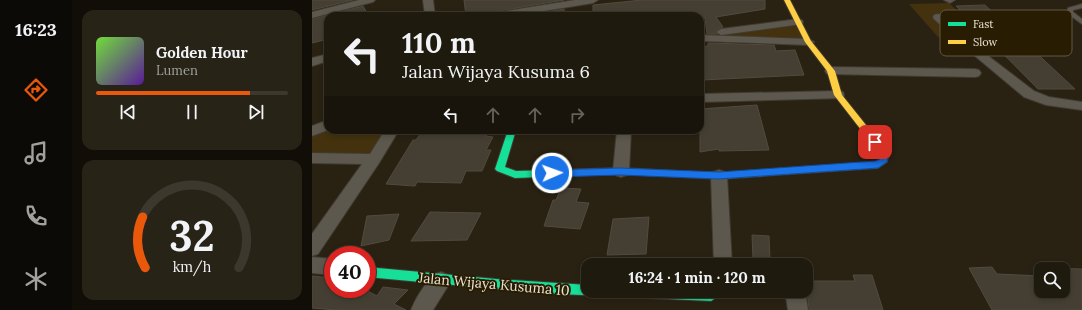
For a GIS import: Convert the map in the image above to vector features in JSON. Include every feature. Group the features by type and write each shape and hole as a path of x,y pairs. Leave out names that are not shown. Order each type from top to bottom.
{"street":[{"path":"312,14 370,0"},
{"path":"428,0 430,12"},
{"path":"519,12 593,0"},
{"path":"511,134 500,169 515,175 620,171 719,176 878,165 884,160 885,154 838,94 831,71 808,42 786,0"},
{"path":"704,34 798,22"},
{"path":"704,38 808,42"},
{"path":"982,56 1029,94 1046,101 1082,106"},
{"path":"312,62 324,58"},
{"path":"831,71 975,73"},
{"path":"704,98 838,94"},
{"path":"312,131 324,126"},
{"path":"312,248 374,159 390,134"},
{"path":"620,171 624,134"},
{"path":"312,158 374,159"},
{"path":"719,176 723,258"},
{"path":"312,265 324,266"},
{"name":"Jalan Wijaya Kusuma 10","path":"376,273 441,281 581,291"},
{"path":"420,310 441,281"},
{"path":"796,298 798,310"}],"lane":[{"path":"1070,10 1082,6"},
{"path":"1072,14 1082,22"}],"shaded area":[{"path":"949,3 956,10 940,10 940,37 938,37 909,4"},
{"path":"798,22 808,42 704,38 704,34"},
{"path":"324,130 324,134 390,134 374,159 312,158 312,131"}],"building":[{"path":"312,0 353,0 312,10"},
{"path":"464,0 564,0 494,12 466,12"},
{"path":"642,0 765,0 765,9 716,17 723,27 715,31 717,34 707,34 704,12 593,12 593,5"},
{"path":"985,5 990,10 960,10 956,6"},
{"path":"363,6 367,12 339,12"},
{"path":"564,9 564,12 546,12"},
{"path":"324,16 324,40 312,43 312,19"},
{"path":"708,43 774,45 776,51 795,50 804,75 704,80 704,46 708,46"},
{"path":"1005,56 1040,56 1075,89 1038,89"},
{"path":"757,105 769,150 719,151 719,149 700,152 700,134 704,134 704,109"},
{"path":"420,134 488,134 486,136 493,137 486,150 491,150 482,171 466,171 461,183 417,182 415,186 386,184 413,140 416,140"},
{"path":"561,188 581,189 576,202 589,203 580,229 544,226 553,200 556,200"},
{"path":"430,212 481,213 467,240 411,241"},
{"path":"399,214 389,240 361,246 367,216"},
{"path":"649,217 646,254 607,255 613,219"},
{"path":"752,235 769,236 770,258 753,258"},
{"path":"992,267 997,274 1034,276 1034,298 1070,298 1070,269 1082,269 1082,310 992,310 969,268"},
{"path":"853,275 872,275 883,310 809,310 808,298 813,298 813,281 855,281"},
{"path":"312,276 324,277 324,298 376,298 376,295 383,287 408,290 394,304 406,310 336,310 312,308"}],"traffic: fast":[{"path":"511,134 500,169 515,175 621,171 719,176 878,165 884,160 885,154 875,142"},
{"path":"376,273 453,281 581,290"}],"traffic: slow":[{"path":"787,0 808,42 831,71 838,95 875,142"}],"route":[{"path":"552,173 620,171 719,176 878,165 884,160 885,154 875,142"}]}
